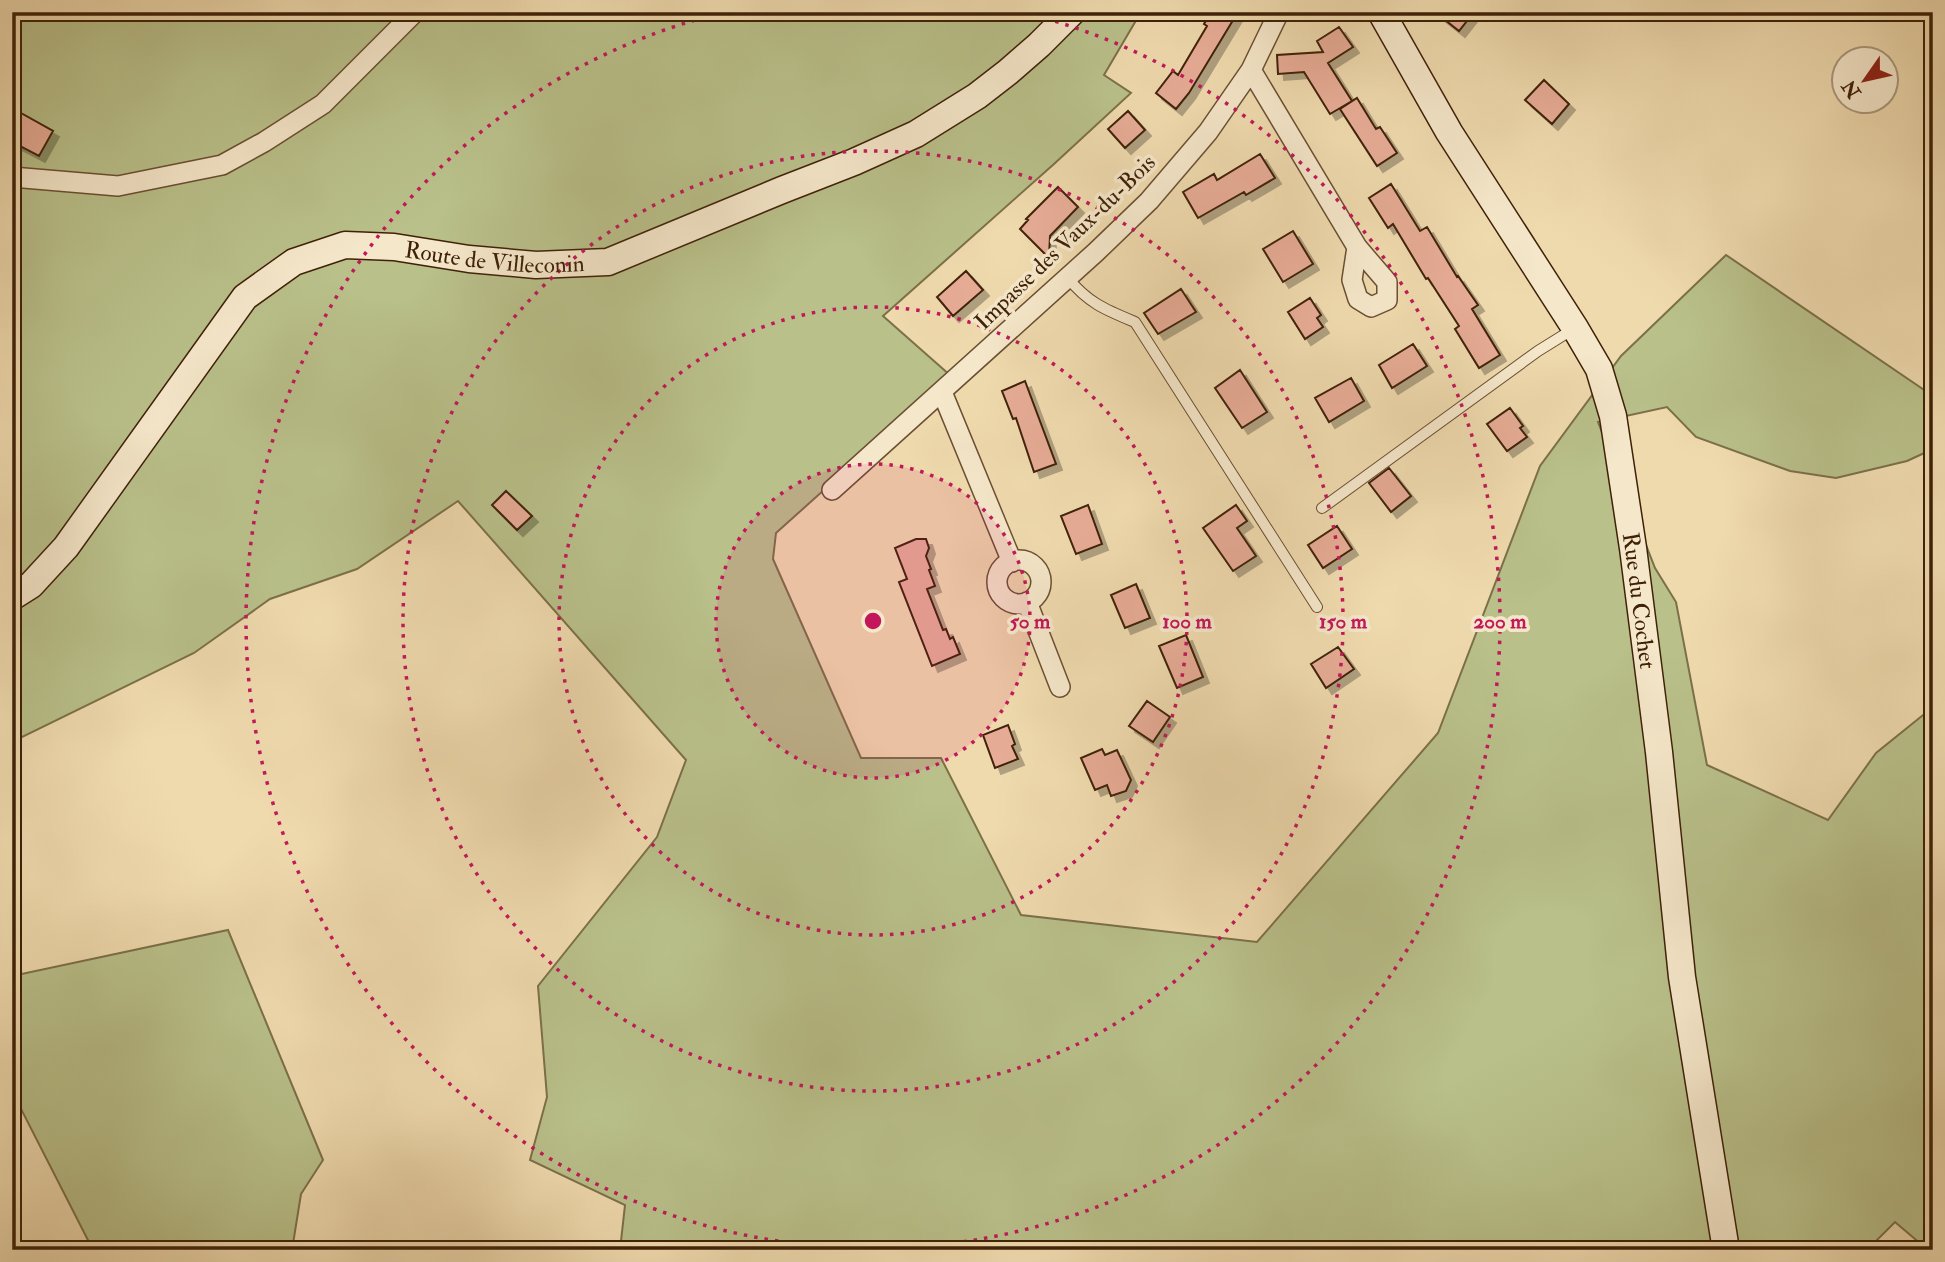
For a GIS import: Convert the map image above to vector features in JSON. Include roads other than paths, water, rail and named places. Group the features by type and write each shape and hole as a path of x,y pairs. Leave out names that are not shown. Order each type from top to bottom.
{"street":[{"path":"12,177 118,186 222,165 323,104 415,12"},
{"name":"Route de Villeconin","path":"12,597 31,585 66,547 245,297 294,262 345,245 394,247 469,259 536,265 608,262 916,134 977,96 1008,72 1072,12"},
{"name":"Impasse des Vaux-du-Bois","path":"832,490 1068,278 1149,201 1208,132 1251,70 1279,12"},
{"name":"Rue du Cochet","path":"1381,12 1449,132 1599,369 1613,416 1659,752 1682,977 1726,1250"},
{"path":"1251,70 1357,247"},
{"path":"942,392 1012,562"},
{"path":"1026,561 1038,571 1041,585 1038,592 1027,602 1007,601 998,590 998,576 1005,565 1026,561"},
{"path":"1027,602 1060,687"}],"lane":[{"path":"1068,278 1082,295 1108,311 1135,322 1317,607"},
{"path":"1322,508 1538,351 1575,328"}]}
